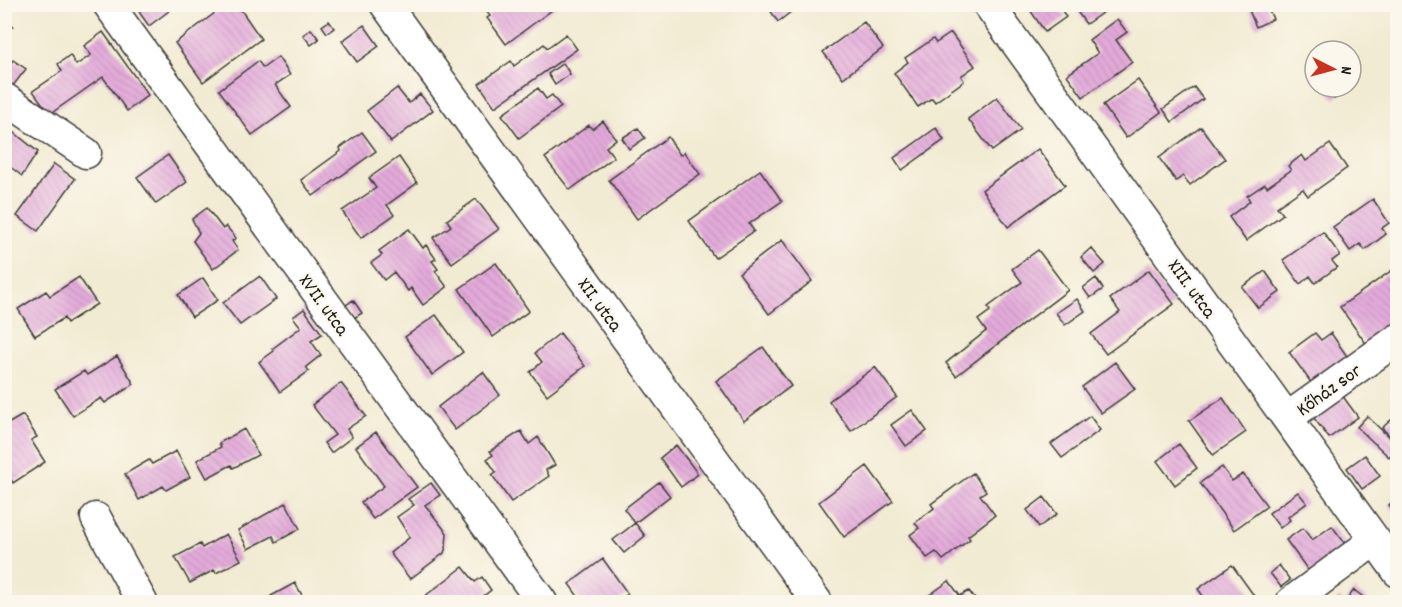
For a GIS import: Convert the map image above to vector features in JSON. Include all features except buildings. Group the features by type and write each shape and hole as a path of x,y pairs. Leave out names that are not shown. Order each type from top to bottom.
{"street":[{"name":"XVII. utca","path":"108,4 542,603"},
{"name":"XII. utca","path":"385,4 818,603"},
{"name":"XIII. utca","path":"988,4 1398,573"},
{"path":"4,98 86,153"},
{"name":"Kőház sor","path":"1287,418 1398,339"},
{"path":"96,518 142,603"},
{"path":"1291,603 1375,540"}]}
